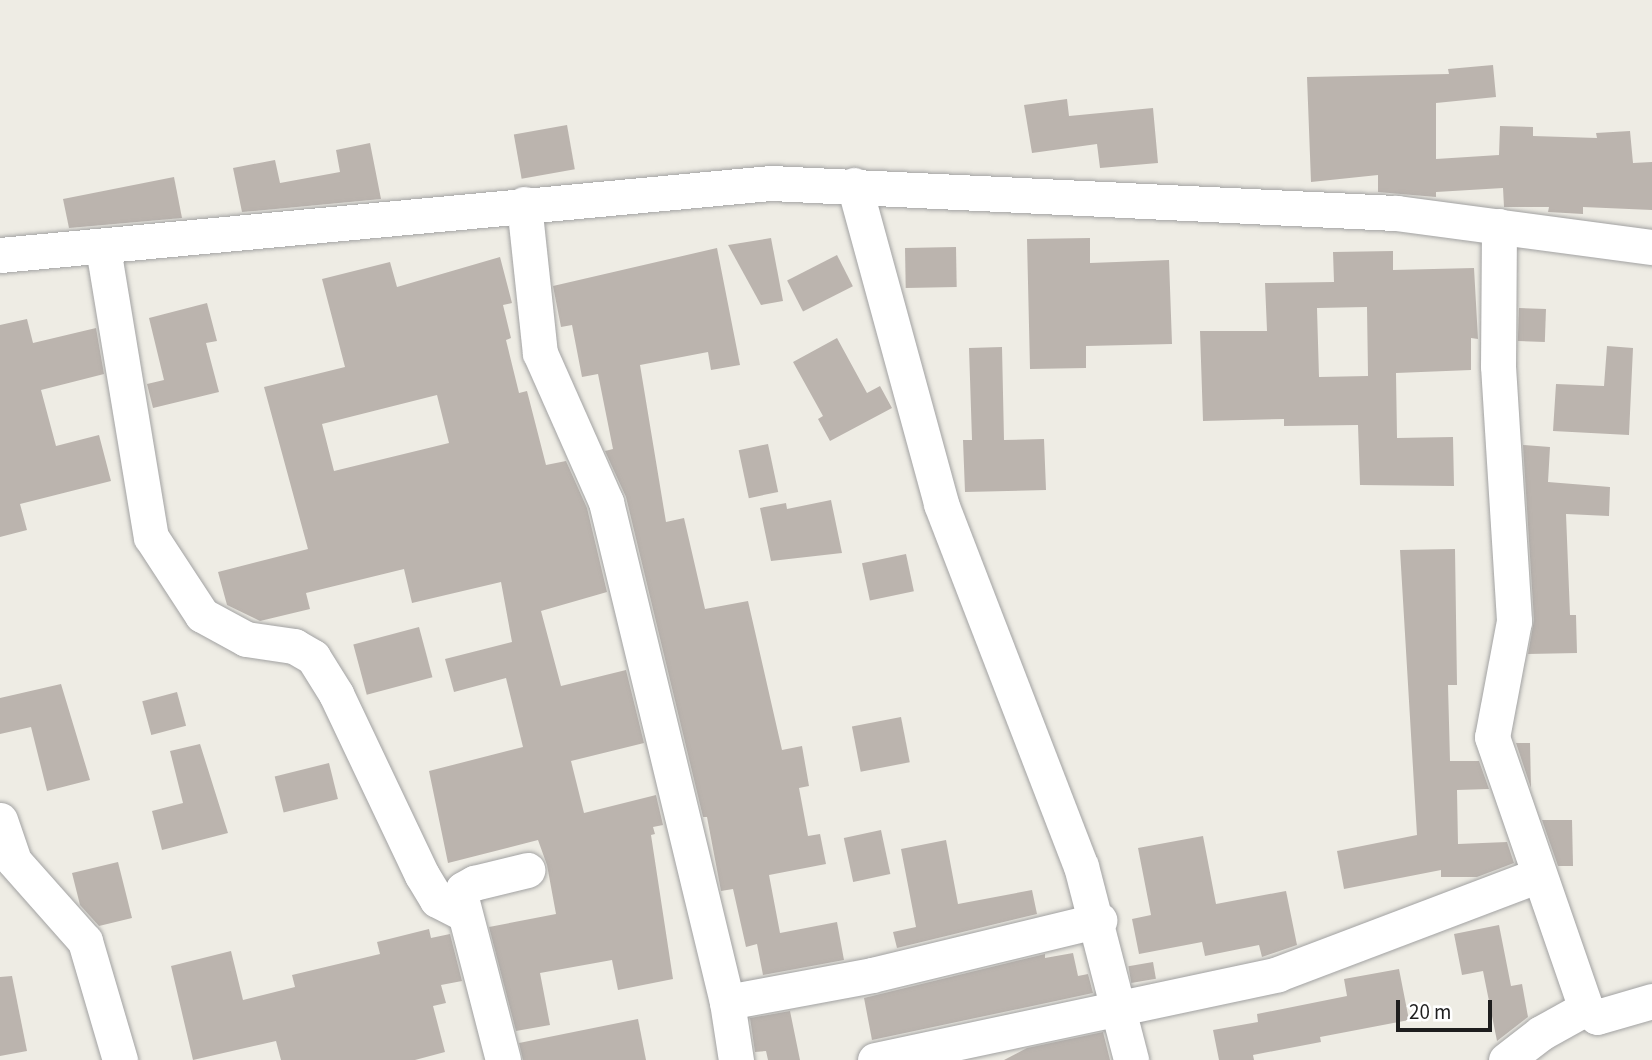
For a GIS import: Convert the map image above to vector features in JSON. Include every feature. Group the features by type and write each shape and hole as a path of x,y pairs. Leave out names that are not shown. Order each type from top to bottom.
{"street":[{"path":"0,255 103,248 730,185 854,185 1341,209 1499,226 1652,247"},
{"path":"854,185 941,504 1066,824 1099,920 1131,1060"},
{"path":"524,204 540,353 606,502 727,1002 736,1060"},
{"path":"1499,226 1499,366 1514,621 1492,737 1586,1009 1597,1017 1652,1001"},
{"path":"103,248 151,537 202,615 246,639 294,646 313,657 336,694 422,875 437,900 463,913"},
{"path":"0,820 14,861 85,941 120,1060"},
{"path":"503,1060 463,913 463,889 527,870"},
{"path":"878,1060 1278,974 1538,875"},
{"path":"727,1002 872,975 1099,920"},
{"path":"1506,1060 1541,1033 1586,1009"}],"building":[{"path":"1493,65 1496,97 1436,103 1436,159 1499,155 1500,126 1533,127 1533,136 1597,138 1596,133 1630,131 1633,163 1652,162 1652,210 1583,207 1583,214 1548,212 1549,207 1504,207 1503,188 1436,192 1436,197 1378,192 1378,175 1311,182 1307,77 1449,74 1448,69"},
{"path":"1067,99 1069,116 1153,108 1158,163 1100,168 1097,144 1032,153 1024,105"},
{"path":"567,125 575,169 522,179 514,134"},
{"path":"370,143 381,199 242,212 233,168 275,160 280,183 340,172 336,150"},
{"path":"174,177 182,218 69,228 63,199"},
{"path":"771,238 783,301 761,305 728,245"},
{"path":"1090,238 1090,263 1169,260 1172,344 1086,346 1086,368 1030,369 1027,239"},
{"path":"956,247 957,287 906,288 905,248"},
{"path":"717,248 740,365 711,370 708,352 640,365 666,522 684,518 705,609 748,601 782,750 802,746 809,786 799,788 808,836 820,834 826,864 769,875 780,933 837,922 844,960 763,975 757,944 746,947 733,889 721,891 707,817 703,817 626,497 605,451 613,449 598,374 582,377 572,325 561,327 553,286"},
{"path":"1393,251 1393,270 1474,268 1478,339 1471,338 1471,370 1396,373 1397,438 1453,437 1454,486 1360,485 1358,425 1284,426 1284,419 1203,421 1200,331 1267,331 1265,283 1334,282 1333,252","holes":["1367,307 1368,376 1319,377 1317,308"]},
{"path":"837,255 853,286 803,312 787,280"},
{"path":"500,257 512,303 503,305 511,338 506,340 519,393 527,391 546,465 566,461 587,508 607,592 541,611 561,686 626,670 644,743 571,761 584,813 656,795 663,825 653,827 655,834 651,835 673,979 618,990 612,960 540,973 550,1025 516,1031 489,927 556,914 547,865 538,840 448,863 429,771 523,747 506,678 454,692 445,659 512,642 501,582 412,603 404,569 306,593 310,609 260,621 227,605 218,572 308,549 264,387 345,367 322,279 390,262 397,287","holes":["437,395 449,443 334,471 322,424"]},
{"path":"207,303 217,341 206,343 219,392 153,408 147,384 164,380 149,318"},
{"path":"1519,308 1546,309 1545,342 1518,341"},
{"path":"27,319 33,343 96,328 104,374 41,390 56,446 99,435 111,481 20,504 27,530 0,537 0,325"},
{"path":"837,338 867,393 880,386 892,408 830,441 818,419 823,416 793,362"},
{"path":"1607,346 1633,348 1629,435 1553,431 1556,384 1604,386"},
{"path":"1002,347 1004,440 1044,439 1046,490 965,492 963,440 972,440 969,348"},
{"path":"768,444 778,492 749,498 739,450"},
{"path":"1523,445 1550,447 1548,482 1610,487 1609,516 1566,514 1570,615 1576,615 1577,653 1528,654 1534,620"},
{"path":"831,500 842,553 771,561 760,508 786,503 787,509"},
{"path":"1455,549 1457,685 1448,685 1450,761 1479,761 1489,789 1457,790 1458,844 1507,842 1514,863 1477,877 1441,877 1441,870 1344,889 1337,851 1417,835 1400,550"},
{"path":"906,554 914,591 870,601 862,563"},
{"path":"419,627 432,677 367,695 353,645"},
{"path":"61,684 90,780 47,791 31,727 0,734 0,698"},
{"path":"177,692 186,726 151,735 142,701"},
{"path":"901,717 910,762 861,772 852,727"},
{"path":"1516,743 1530,743 1531,788"},
{"path":"200,744 228,833 162,850 152,811 183,803 170,751"},
{"path":"329,763 338,799 284,812 275,777"},
{"path":"1542,820 1572,820 1573,866 1558,866"},
{"path":"881,830 890,874 853,882 844,838"},
{"path":"1203,836 1216,904 1286,891 1297,945 1262,957 1259,945 1205,956 1202,942 1139,954 1132,919 1151,915 1138,848"},
{"path":"946,840 958,904 1032,890 1037,914 897,948 893,932 916,927 901,849"},
{"path":"118,862 132,918 99,926 80,905 72,873"},
{"path":"1499,925 1511,986 1522,984 1528,1017 1497,1041 1483,971 1462,975 1454,934"},
{"path":"429,929 431,938 450,934 462,981 441,985 446,1003 433,1006 445,1052 415,1060 281,1060 276,1041 193,1060 171,966 231,951 243,1000 295,987 292,975 380,954 377,942"},
{"path":"1073,953 1078,976 1088,974 1093,993 872,1040 864,998 1045,954 1045,958"},
{"path":"1153,962 1156,979 1131,983 1128,966"},
{"path":"1399,969 1409,1020 1320,1037 1321,1042 1253,1055 1254,1060 1219,1060 1213,1030 1258,1022 1257,1014 1347,996 1344,979"},
{"path":"12,976 27,1051 0,1056 0,977"},
{"path":"790,1011 800,1060 768,1060 766,1051 755,1052 750,1018"},
{"path":"638,1019 646,1060 523,1060 519,1043"},
{"path":"1103,1032 1110,1060 1004,1060 1027,1048"}]}
